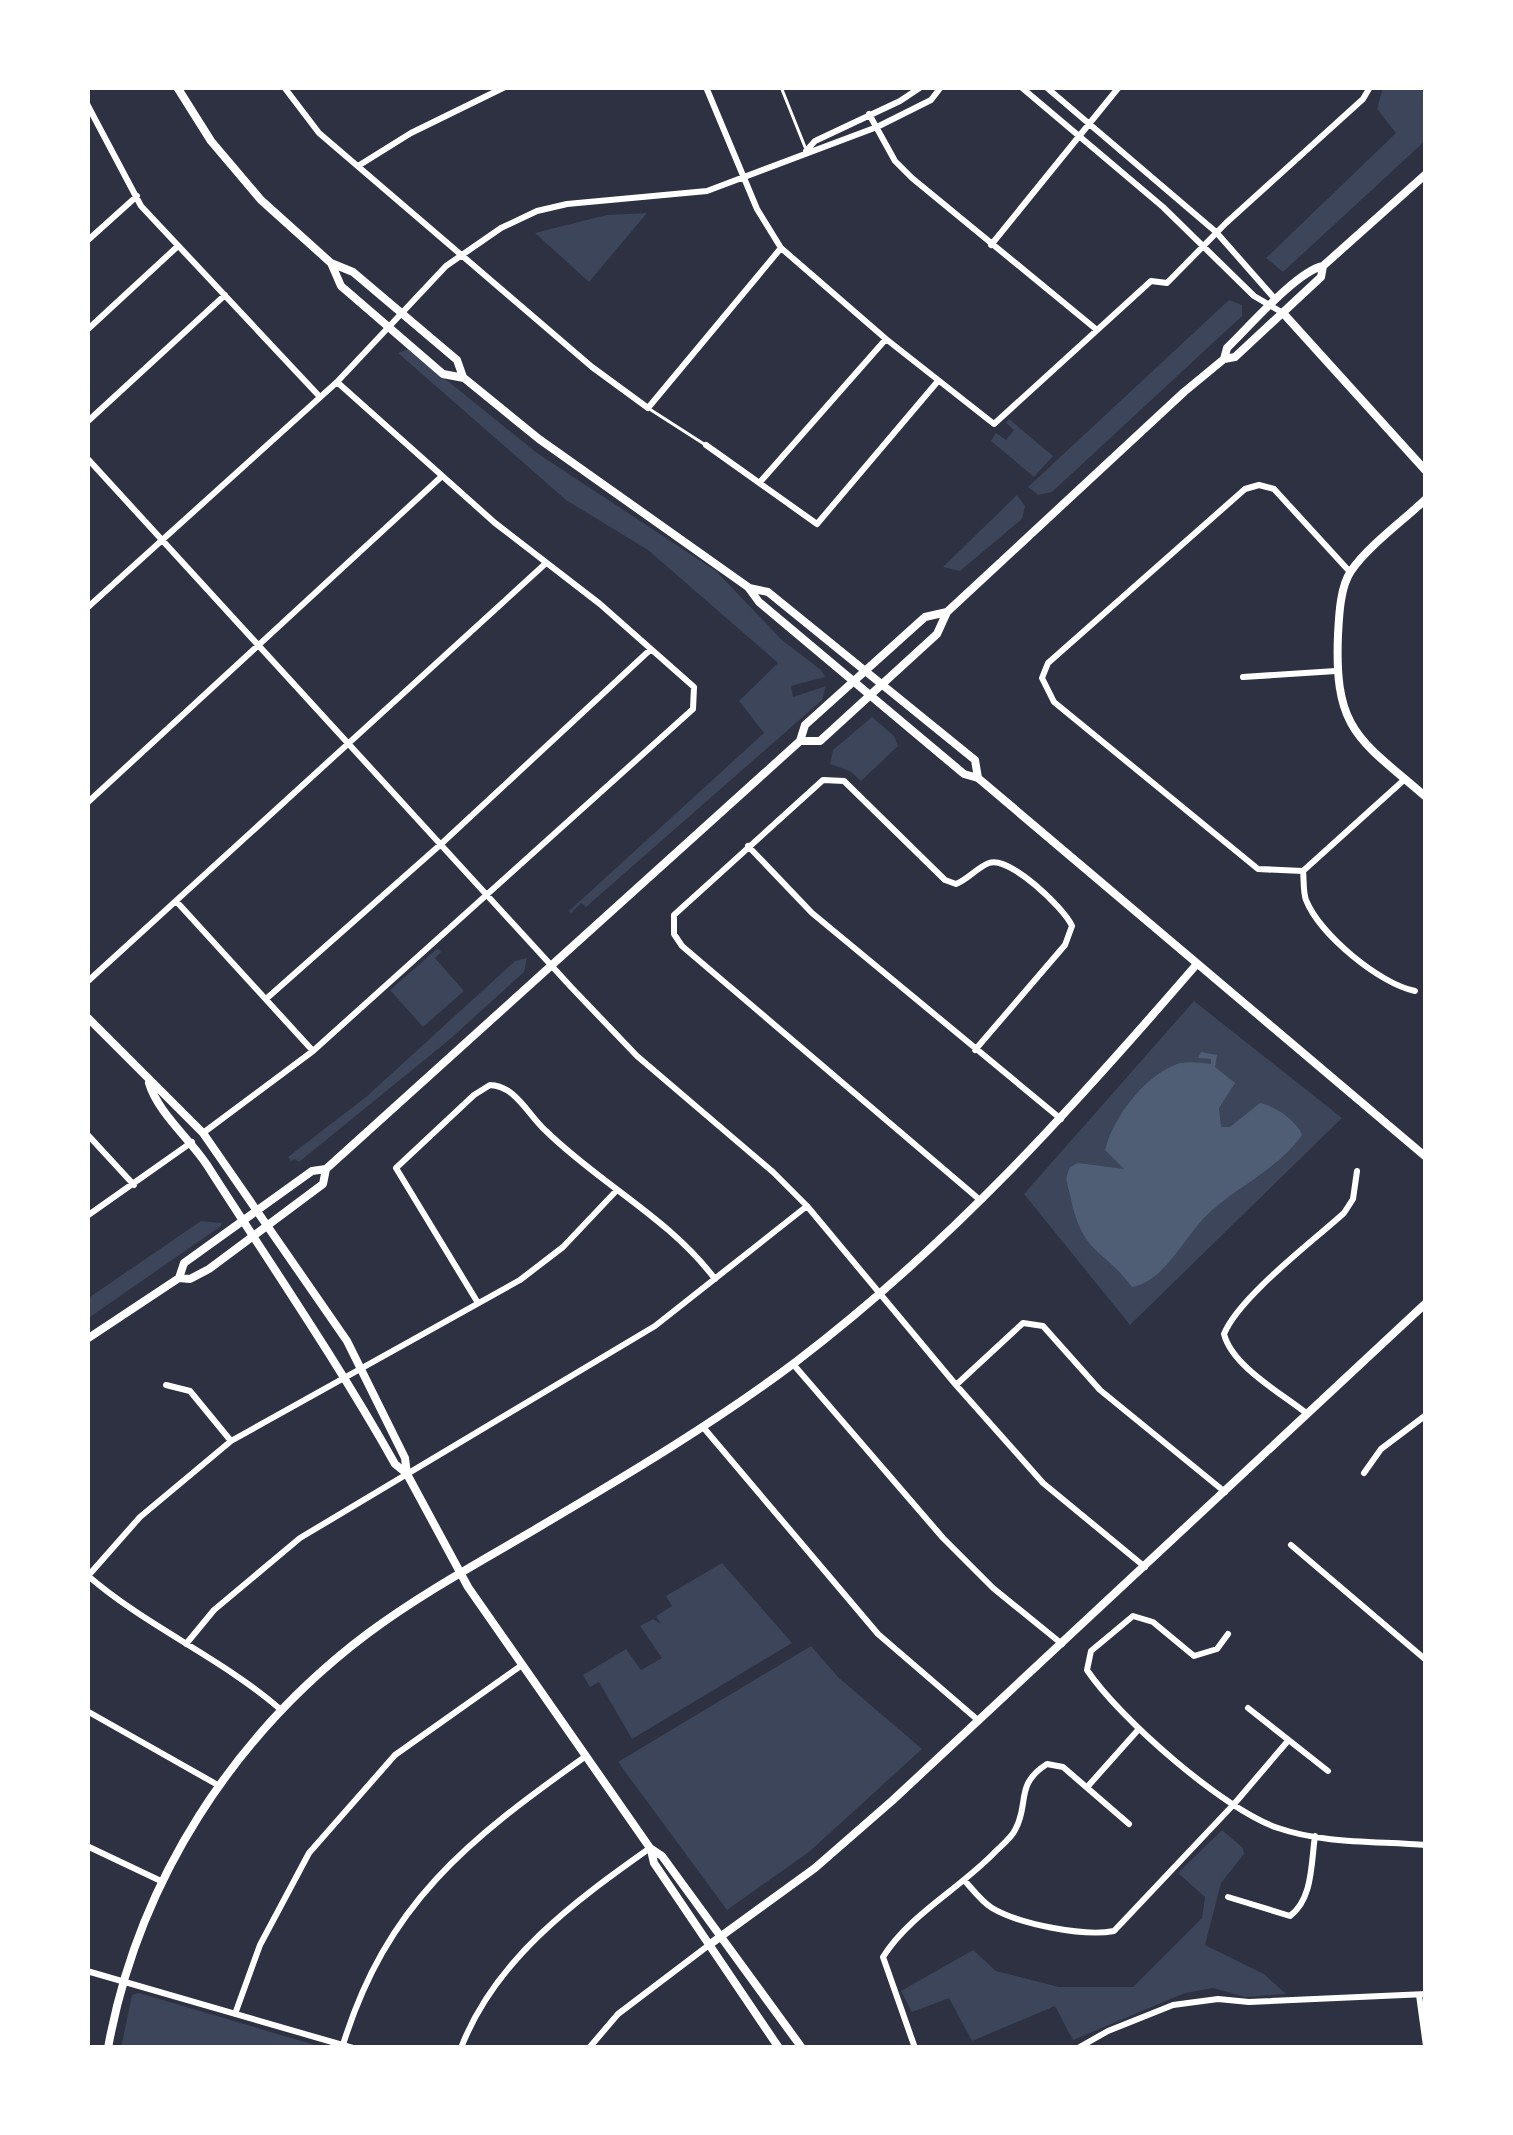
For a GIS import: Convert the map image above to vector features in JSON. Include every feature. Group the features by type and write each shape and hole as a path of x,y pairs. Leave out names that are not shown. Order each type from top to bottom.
{"street":[{"path":"284,87 319,133 592,368 648,408 781,248"},
{"path":"358,166 411,133 505,87"},
{"path":"706,87 757,209 781,248 886,340 994,424 1150,281 1167,283 1216,232 1363,99 1370,87"},
{"path":"806,151 815,141 921,87"},
{"path":"87,608 337,382 462,252 537,211 568,204 688,195 806,151 822,150 931,100 941,87"},
{"path":"1021,87 1204,244 1255,296 1274,304 1426,471"},
{"path":"1046,87 1216,232 1267,285 1274,304"},
{"path":"991,244 1119,87"},
{"path":"180,89 211,141 241,178 331,263 353,272 457,360 464,378"},
{"path":"87,104 136,196 320,397"},
{"path":"869,114 895,161 1097,330"},
{"path":"1224,359 1227,348 1313,268 1323,266 1426,174"},
{"path":"87,241 136,196"},
{"path":"87,330 178,246"},
{"path":"331,263 341,286 443,374 464,378 539,440 748,587 759,602 964,774 978,778 1426,1157"},
{"path":"800,741 820,741 938,634 947,612 1224,359 1235,357 1283,313 1321,277 1323,266"},
{"path":"87,422 225,295"},
{"path":"761,481 886,340"},
{"path":"706,445 817,524 938,381"},
{"path":"203,1133 313,1051 693,709 694,687 600,604 441,477 337,382"},
{"path":"87,458 637,1055 807,1206 1043,1483 1145,1567"},
{"path":"87,803 441,477"},
{"path":"1350,572 1274,489 1245,488 1048,663 1042,678 1054,702 1258,869 1303,871 1405,779"},
{"path":"1426,499 1350,572 1339,614 1336,671 1351,729 1377,758 1426,797"},
{"path":"87,982 545,564"},
{"path":"748,587 768,592 883,682 975,760 978,778"},
{"path":"87,1339 179,1278 184,1263 312,1171 326,1169 800,741 805,725 925,617 947,612"},
{"path":"266,999 651,649"},
{"path":"1243,677 1336,671"},
{"path":"975,1050 1065,945 1072,926 1067,914 1012,867 997,862 956,884 945,880 854,787 834,778 823,780 674,915 674,934 682,946 982,1202"},
{"path":"748,846 812,914 1062,1120"},
{"path":"1303,871 1305,898 1328,932 1393,987 1415,991"},
{"path":"176,901 313,1051"},
{"path":"108,2048 122,1983 163,1882 216,1784 280,1709 367,1634 459,1573 704,1427 881,1295 1062,1120 1196,965"},
{"path":"87,1017 148,1083 152,1095 192,1142 345,1375 395,1464 407,1474"},
{"path":"148,1083 159,1086 203,1133 361,1366 405,1458 407,1474 459,1573 650,1848 654,1863 779,2048"},
{"path":"478,1303 396,1168 490,1085 510,1091 545,1131 684,1240 716,1279"},
{"path":"87,1133 134,1184"},
{"path":"87,1216 192,1142"},
{"path":"179,1278 190,1279 209,1269 254,1238 323,1184 326,1169"},
{"path":"1308,1415 1241,1360 1224,1334 1256,1293 1344,1214 1353,1199 1357,1171"},
{"path":"280,1709 249,1682 121,1605 88,1575 140,1517 231,1441 520,1280 562,1247 616,1190"},
{"path":"186,1644 214,1610 278,1555 655,1326 807,1206"},
{"path":"590,2048 635,2000 815,1868 1426,1303"},
{"path":"956,1385 1023,1323 1043,1326 1100,1390 1225,1492"},
{"path":"793,1364 943,1538 992,1588 1062,1644"},
{"path":"166,1385 190,1391 231,1441"},
{"path":"1364,1473 1381,1449 1426,1414"},
{"path":"704,1427 878,1634 979,1721"},
{"path":"1291,1545 1426,1660"},
{"path":"1228,1634 1217,1649 1194,1656 1153,1622 1133,1616 1091,1651 1087,1670 1138,1730 1275,1828 1426,1845"},
{"path":"235,2014 260,1945 308,1853 394,1755 522,1665"},
{"path":"1248,1708 1328,1771"},
{"path":"87,1711 216,1784"},
{"path":"1088,1786 1138,1730"},
{"path":"964,1881 989,1907 1011,1916 1086,1934 1114,1931 1287,1742"},
{"path":"342,2046 372,1971 436,1877 505,1813 586,1756"},
{"path":"915,2048 883,1957 1016,1829 1026,1783 1037,1771 1047,1764 1056,1765 1130,1824"},
{"path":"1228,1897 1289,1916 1306,1896 1316,1836"},
{"path":"87,1846 163,1882"},
{"path":"650,1848 662,1856 723,1935 802,2048"},
{"path":"461,2048 482,2005 531,1943 650,1848"},
{"path":"87,1971 353,2048"},
{"path":"1078,2048 1173,2005 1219,1999 1422,1995 1426,2046"}],"lane":[{"path":"781,87 806,151"},
{"path":"648,408 706,445"}],"shaded area":[{"path":"1383,87 1426,87 1426,140 1283,272 1266,258 1396,133 1377,109"},
{"path":"647,213 589,282 535,233 607,215"},
{"path":"1229,300 1242,305 1242,316 1052,492 1038,495 1028,487"},
{"path":"408,349 537,453 716,571 825,677 791,686 793,697 826,686 822,700 586,907 581,903 571,913 569,911 764,733 739,701 778,663 648,550 566,500 398,353"},
{"path":"1009,419 1053,456 1034,477 991,441 996,433 1006,440 1014,430 1006,423"},
{"path":"1017,495 1025,506 1022,519 960,571 943,567"},
{"path":"872,717 894,736 898,746 861,781 830,764 833,750"},
{"path":"438,948 441,952 435,958 464,991 423,1027 390,990"},
{"path":"527,958 524,972 449,1040 299,1162 291,1161 288,1157 366,1097 515,961"},
{"path":"1194,1001 1342,1118 1130,1325 1024,1194"},
{"path":"1201,1052 1217,1055 1215,1067 1235,1083 1219,1108 1221,1127 1230,1127 1260,1103 1284,1115 1302,1135 1280,1159 1204,1218 1163,1269 1132,1287 1080,1229 1067,1175 1078,1163 1124,1169 1105,1150 1122,1113 1140,1090 1172,1066 1211,1064 1211,1059 1198,1058"},
{"path":"201,1221 222,1223 87,1319 87,1299"},
{"path":"722,1563 792,1643 632,1739 599,1682 590,1687 583,1675 626,1649 641,1670 662,1658 640,1626 653,1619 661,1624 656,1616 672,1606 666,1596"},
{"path":"811,1646 839,1678 922,1749 809,1852 727,1910 618,1762"},
{"path":"1222,1830 1244,1854 1221,1883 1205,1945 1264,1974 1286,1994 1245,1997 1213,1988 1185,1993 1073,2040 1055,2006 972,2041 949,1998 912,2012 901,1991 973,1950 996,1971 1059,1987 1133,1987 1202,1918 1205,1897 1178,1873"},
{"path":"139,1993 325,2048 121,2048 132,1995"}]}
